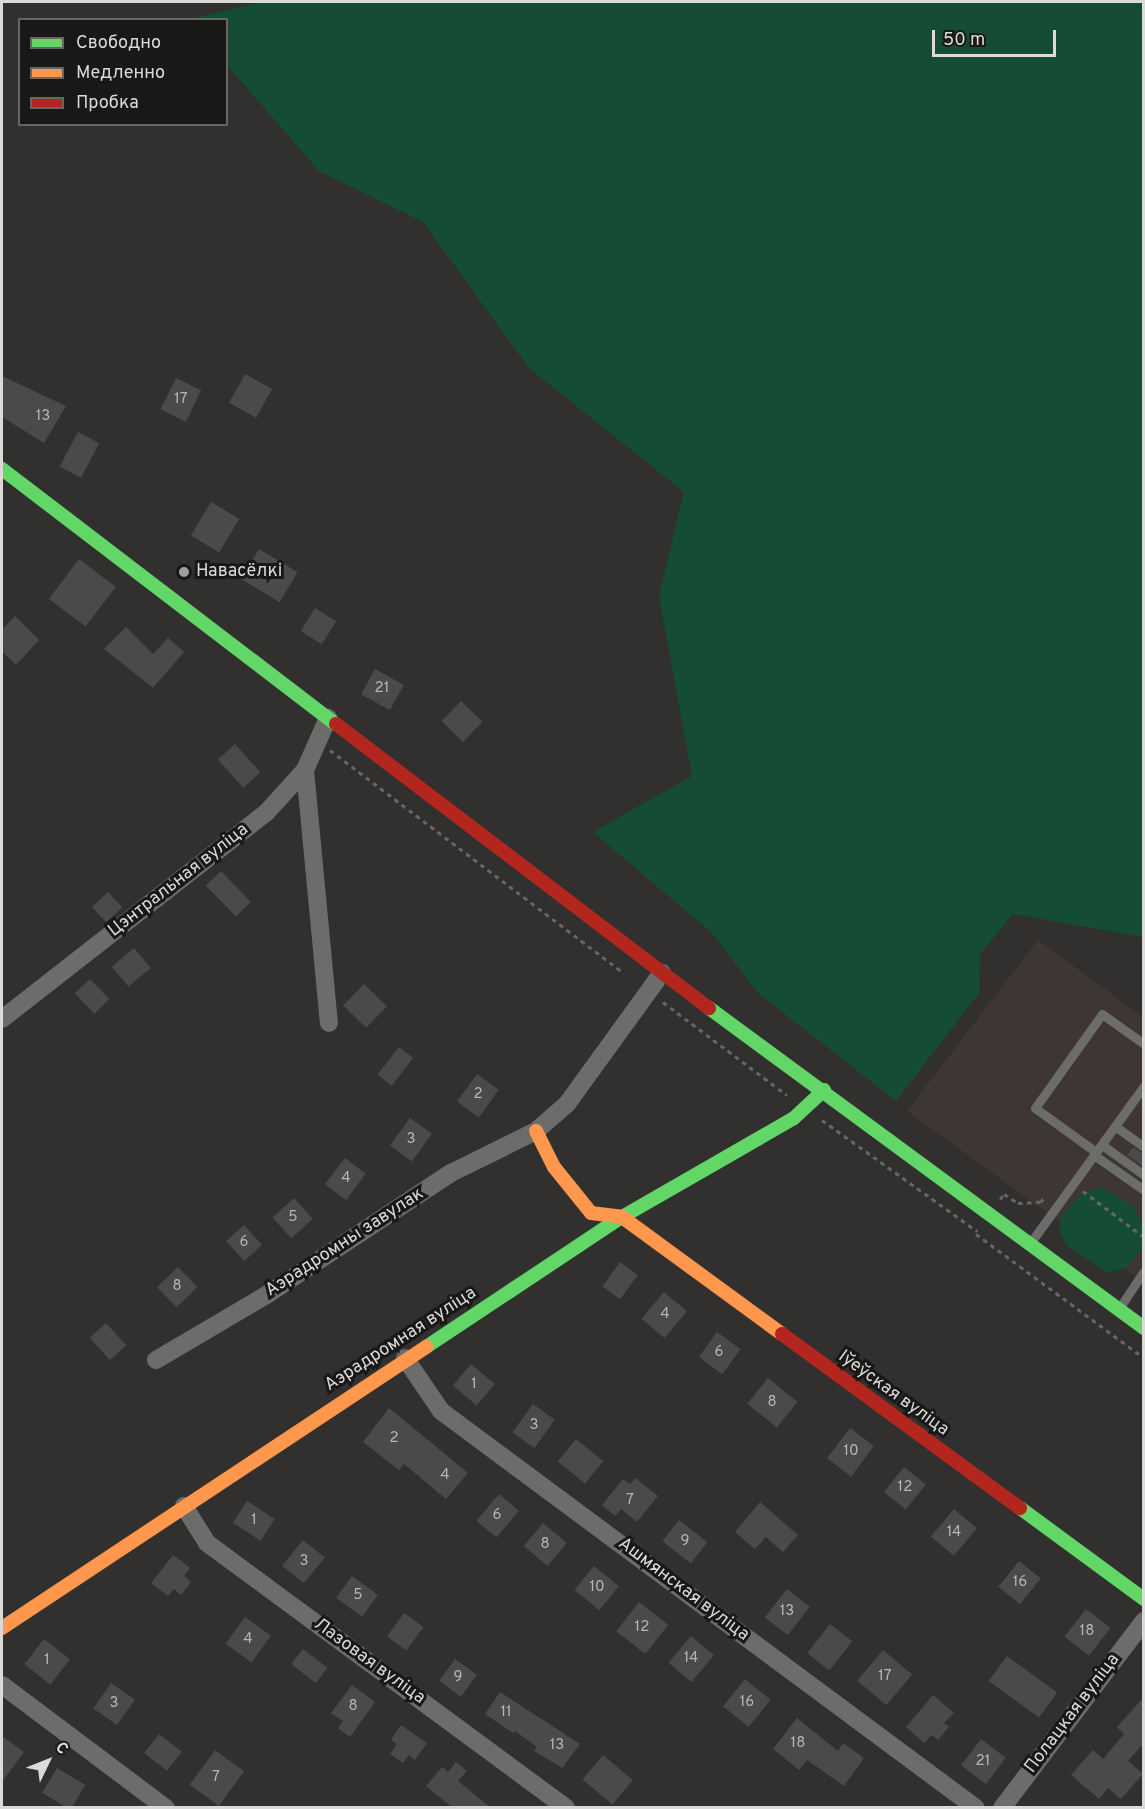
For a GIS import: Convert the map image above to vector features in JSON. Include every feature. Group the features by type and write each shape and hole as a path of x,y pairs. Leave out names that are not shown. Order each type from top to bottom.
{"street":[{"path":"2,469 662,973 824,1090 1143,1328"},
{"name":"Цэнтральная вуліца","path":"2,1019 266,813 305,770 328,718"},
{"path":"305,770 329,1023"},
{"name":"Аэрадромны завулак","path":"156,1360 268,1294 451,1173 537,1131 567,1104 662,973"},
{"name":"Аэрадромная вуліца","path":"2,1628 405,1358 622,1217 794,1118 824,1090"},
{"path":"537,1131 554,1167 591,1213 622,1217"},
{"name":"Іўеўская вуліца","path":"622,1217 1143,1599"},
{"name":"Ашмянская вуліца","path":"405,1358 441,1411 976,1808"},
{"name":"Лазовая вуліца","path":"184,1506 207,1543 566,1808"},
{"name":"Полацкая вуліца","path":"1002,1808 1143,1621"},
{"path":"2,1685 166,1808"}],"lane":[{"path":"1143,1044 1102,1014 1035,1108 1097,1150 1143,1175"},
{"path":"1031,1244 1143,1086"},
{"path":"1115,1126 1143,1147"},
{"path":"1097,1150 1143,1190"},
{"path":"1119,1309 1143,1271"}],"path":[{"path":"1073,1184 1143,1238"},
{"path":"976,1234 1143,1358"}],"shaded area":[{"path":"1038,940 1143,1017 1143,1282 907,1111"}],"green space":[{"path":"263,2 1143,2 1143,937 1013,914 980,954 979,993 896,1101 758,993 712,933 593,832 692,776 659,596 684,492 529,368 423,222 319,171 228,66 228,18 193,18"},
{"path":"1101,1187 1134,1207 1143,1226 1142,1248 1128,1266 1108,1273 1066,1245 1059,1228 1061,1217 1080,1195"}],"building":[{"path":"245,374 272,389 256,418 229,403"},
{"path":"2,376 66,406 44,443 2,417"},
{"path":"176,378 201,390 186,422 161,409"},
{"path":"78,432 99,443 81,478 60,466"},
{"path":"211,502 239,519 219,552 191,535"},
{"path":"259,549 298,572 280,602 241,579"},
{"path":"79,559 116,587 86,627 49,599"},
{"path":"315,608 336,621 322,644 301,631"},
{"path":"15,616 39,640 16,665 2,651 2,630"},
{"path":"126,627 153,654 168,638 184,652 153,688 104,649"},
{"path":"375,669 404,685 390,710 361,694"},
{"path":"461,701 483,722 463,742 442,721"},
{"path":"235,744 260,772 243,788 218,759"},
{"path":"221,871 251,902 236,917 206,886"},
{"path":"108,892 122,907 106,922 92,907"},
{"path":"134,948 151,968 128,987 112,967"},
{"path":"90,979 109,999 94,1014 75,994"},
{"path":"364,984 387,1006 366,1028 343,1006"},
{"path":"399,1047 413,1058 392,1086 377,1075"},
{"path":"477,1074 499,1090 479,1117 457,1102"},
{"path":"410,1118 432,1134 412,1161 390,1146"},
{"path":"1133,1147 1143,1154 1143,1166 1127,1155"},
{"path":"345,1158 366,1174 346,1200 325,1184"},
{"path":"294,1198 313,1219 291,1238 272,1217"},
{"path":"244,1225 262,1245 244,1261 226,1241"},
{"path":"620,1262 638,1275 620,1299 602,1286"},
{"path":"178,1267 197,1287 177,1307 157,1287"},
{"path":"664,1292 687,1311 664,1338 642,1319"},
{"path":"106,1323 126,1345 110,1360 90,1338"},
{"path":"717,1332 740,1349 722,1374 699,1357"},
{"path":"471,1364 495,1384 477,1405 453,1385"},
{"path":"768,1378 798,1402 777,1428 747,1404"},
{"path":"533,1404 555,1420 534,1448 512,1432"},
{"path":"389,1408 468,1473 446,1499 404,1464 399,1470 363,1442"},
{"path":"850,1428 874,1446 851,1476 827,1458"},
{"path":"576,1439 603,1461 585,1484 558,1462"},
{"path":"904,1467 926,1485 906,1509 884,1492"},
{"path":"635,1478 658,1496 637,1522 621,1509 615,1516 602,1505 623,1479 630,1484"},
{"path":"499,1494 519,1511 496,1538 477,1521"},
{"path":"247,1501 275,1519 261,1541 233,1523"},
{"path":"760,1502 798,1535 783,1552 766,1537 755,1549 735,1532"},
{"path":"954,1509 977,1528 954,1556 931,1537"},
{"path":"679,1520 707,1542 691,1563 662,1541"},
{"path":"543,1523 567,1543 547,1566 524,1546"},
{"path":"303,1540 325,1558 304,1583 282,1566"},
{"path":"173,1555 190,1568 184,1576 191,1582 181,1595 174,1589 168,1596 151,1583"},
{"path":"1019,1561 1041,1579 1020,1604 998,1587"},
{"path":"594,1566 619,1586 599,1610 574,1590"},
{"path":"352,1576 378,1595 362,1617 336,1598"},
{"path":"787,1589 810,1607 788,1635 765,1617"},
{"path":"639,1602 668,1625 645,1654 616,1631"},
{"path":"1086,1609 1110,1628 1089,1656 1064,1637"},
{"path":"404,1613 423,1627 406,1651 387,1636"},
{"path":"245,1617 271,1636 251,1663 226,1644"},
{"path":"830,1624 852,1641 829,1670 807,1653"},
{"path":"691,1636 714,1655 691,1682 669,1663"},
{"path":"44,1639 70,1659 50,1685 24,1664"},
{"path":"303,1649 327,1668 316,1683 291,1664"},
{"path":"883,1650 912,1674 886,1705 857,1681"},
{"path":"1007,1656 1057,1692 1039,1718 989,1681"},
{"path":"455,1659 477,1675 461,1697 439,1681"},
{"path":"745,1679 771,1700 749,1727 723,1706"},
{"path":"111,1683 135,1700 117,1725 93,1708"},
{"path":"352,1685 375,1702 350,1737 338,1728 343,1721 331,1713"},
{"path":"500,1692 580,1744 562,1768 534,1751 537,1747 515,1731 513,1733 485,1714"},
{"path":"933,1695 954,1713 944,1723 949,1727 938,1740 932,1735 924,1743 906,1727"},
{"path":"1143,1698 1143,1744 1128,1761 1143,1774 1121,1799 1108,1788 1099,1799 1071,1775 1093,1750 1103,1759 1124,1734 1117,1727"},
{"path":"797,1718 838,1751 843,1743 864,1758 844,1786 807,1760 799,1770 773,1749"},
{"path":"401,1725 427,1743 415,1760 409,1755 403,1763 390,1754 397,1744 391,1740"},
{"path":"159,1734 182,1752 167,1771 144,1753"},
{"path":"2,1736 24,1752 2,1782"},
{"path":"981,1739 1006,1758 986,1784 961,1765"},
{"path":"215,1750 244,1771 219,1806 190,1785"},
{"path":"603,1755 633,1780 612,1805 582,1780"},
{"path":"456,1762 467,1771 458,1781 491,1808 453,1808 426,1786 442,1767 448,1772"},
{"path":"57,1768 85,1785 71,1808 67,1808 42,1793"}],"traffic: fast":[{"path":"2,469 336,724"},
{"path":"709,1008 1144,1328"},
{"path":"426,1347 622,1217 794,1118 824,1090"},
{"path":"1020,1508 1144,1599"}],"traffic: slow":[{"path":"536,1131 554,1167 591,1213 622,1217 782,1334"},
{"path":"2,1628 426,1347"}],"traffic: jam":[{"path":"336,724 709,1008"},
{"path":"782,1334 1020,1508"}],"place":[{"name":"Навасёлкі","path":"184,572"}]}
